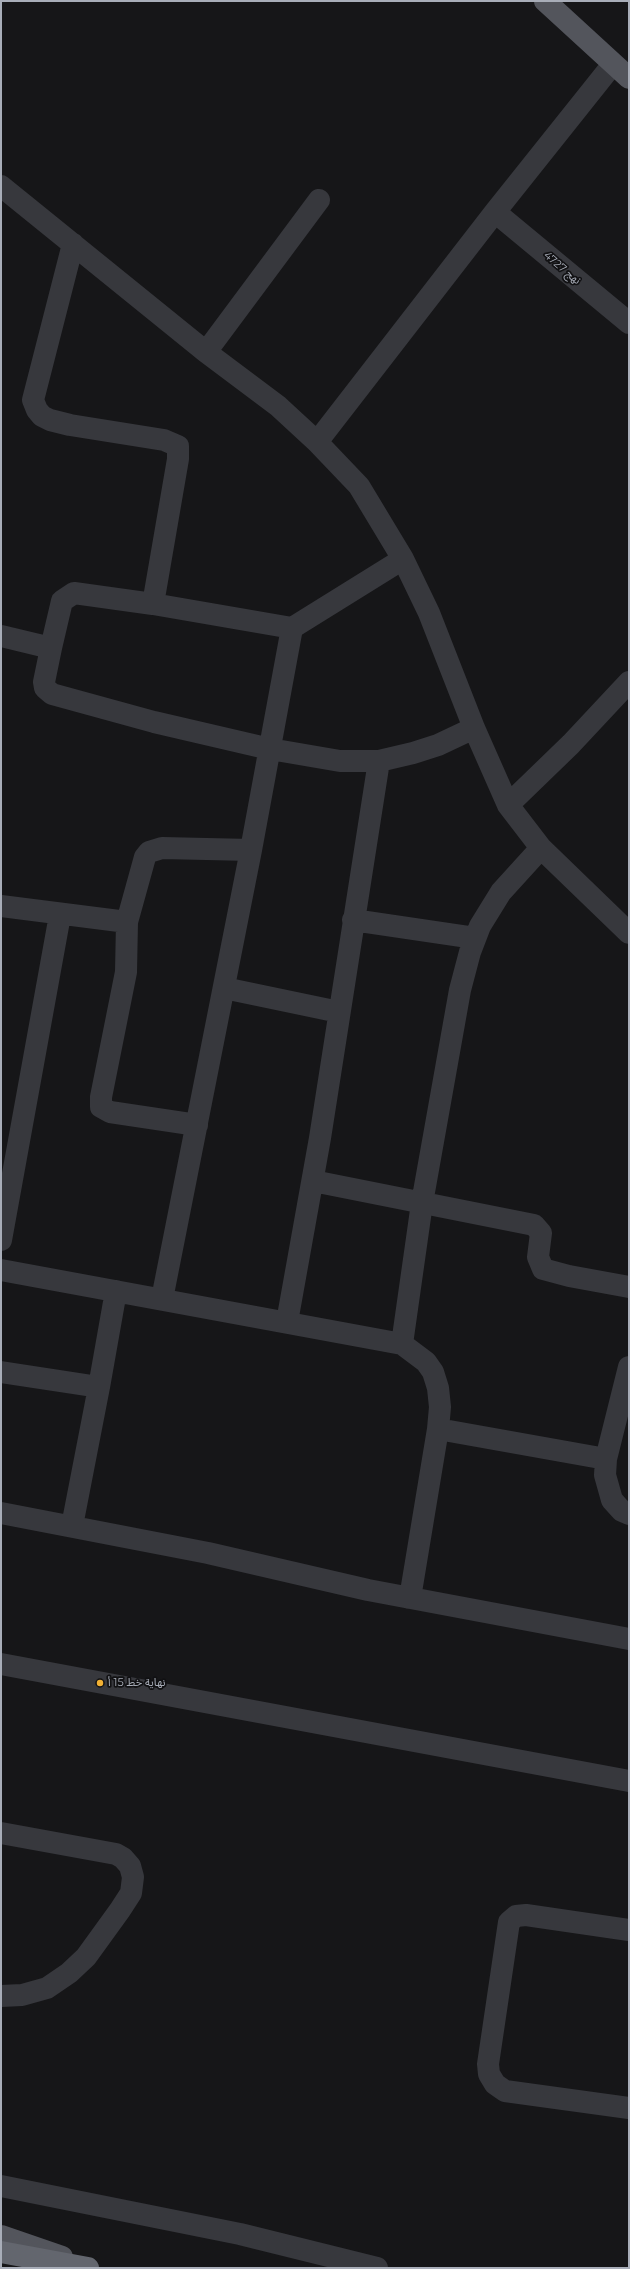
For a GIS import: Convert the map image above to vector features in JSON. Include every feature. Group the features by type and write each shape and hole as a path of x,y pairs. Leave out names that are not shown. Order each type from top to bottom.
{"highway":[{"path":"1,2252 87,2268"}],"main road":[{"path":"545,1 621,71"},
{"path":"1,2236 52,2253 87,2268"}],"street":[{"path":"318,442 495,212 621,71"},
{"path":"1,186 206,352 278,406 318,442 359,486 403,559 429,613 474,728 508,805 541,848 629,933"},
{"path":"206,352 319,200"},
{"name":"نهج 4727","path":"495,212 629,323"},
{"path":"73,244 33,400 36,410 42,416 50,420 70,425 168,440 178,446 178,459 153,604"},
{"path":"403,559 292,628 83,593 70,595 62,601 44,682 45,688 52,694 154,722 270,749 340,761 379,760 413,753 438,745 474,728"},
{"path":"162,1299 251,850 292,628"},
{"path":"1,636 51,648"},
{"path":"508,805 571,744 629,682"},
{"path":"287,1322 313,1181 379,760"},
{"path":"197,1126 110,1112 101,1107 100,1097 126,972 127,922 145,857 149,852 162,848 251,850"},
{"path":"402,1344 422,1203 460,990 480,926 501,892 541,848"},
{"path":"1,906 60,915 127,922"},
{"path":"1,1240 60,915"},
{"path":"353,920 475,938"},
{"path":"224,988 339,1012"},
{"path":"313,1181 534,1224 540,1233 538,1257 543,1268 569,1276 629,1287"},
{"path":"1,1270 402,1344 426,1362 433,1372 438,1388 440,1407 438,1429 410,1598"},
{"path":"72,1526 100,1387 116,1291"},
{"path":"629,1367 606,1460 605,1475 612,1500 622,1511 629,1514"},
{"path":"1,1372 100,1387"},
{"path":"438,1429 606,1460"},
{"path":"1,1513 236,1558 410,1598 629,1639"},
{"path":"1,1664 629,1781"},
{"path":"1,1833 116,1854 123,1858 130,1866 133,1877 131,1893 120,1910 86,1957 69,1973 47,1988 22,1995 1,1996"},
{"path":"629,1930 526,1915 516,1916 509,1922 488,2064 489,2074 495,2084 505,2090 629,2108"},
{"path":"1,2186 240,2234 376,2268"}],"place":[{"name":"نهاية خط 15 أ","path":"100,1683"}]}
